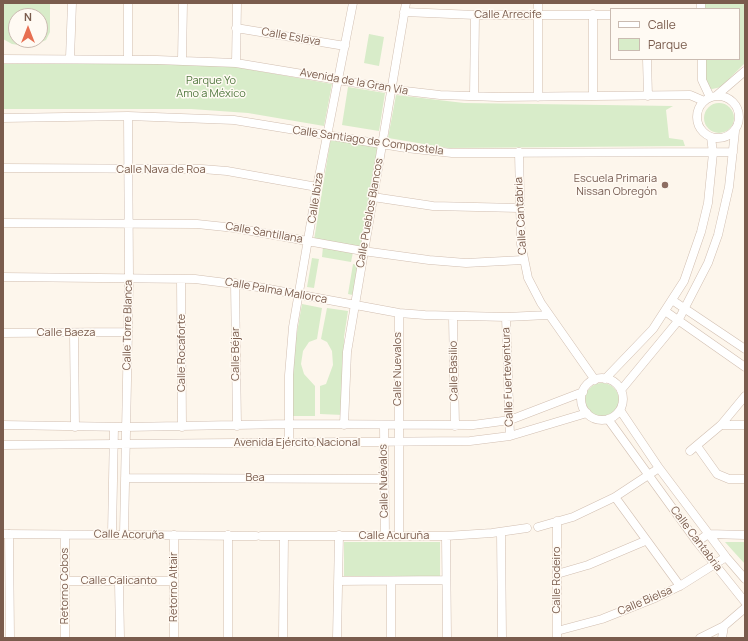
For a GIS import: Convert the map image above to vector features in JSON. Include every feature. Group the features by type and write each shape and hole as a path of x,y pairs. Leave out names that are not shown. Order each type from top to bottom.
{"street":[{"path":"70,58 72,3"},
{"path":"128,3 128,60"},
{"path":"182,60 183,3"},
{"path":"236,63 237,3"},
{"name":"Calle Ibiza","path":"289,443 290,349 317,187 346,46 353,3"},
{"name":"Calle Pueblos Blancos","path":"344,425 346,366 354,304 406,3"},
{"path":"538,3 538,97"},
{"name":"Calle Arrecife","path":"404,12 475,15 610,15"},
{"path":"593,14 593,96"},
{"path":"474,96 475,15"},
{"name":"Calle Eslava","path":"236,28 346,46"},
{"name":"Avenida de la Gran Vía","path":"3,59 70,58 182,60 236,63 440,95 538,97 690,95 710,98"},
{"path":"647,60 648,96"},
{"path":"702,60 702,80 710,98"},
{"path":"735,131 720,139 705,134 697,122 699,107 745,70"},
{"path":"710,98 730,99 742,116"},
{"path":"621,390 678,321 708,263 718,235 729,187 735,131 742,116 745,102"},
{"name":"Calle Santiago de Compostela","path":"3,118 128,116 234,120 328,136 452,153 733,152"},
{"name":"Calle Torre Blanca","path":"124,534 129,278 128,116"},
{"path":"605,379 653,329 684,281 701,232 708,204 713,153 711,137"},
{"name":"Calle Cantabria","path":"518,152 519,208 523,260 531,284 548,315 595,380"},
{"name":"Calle Nava de Roa","path":"3,168 178,168 227,171 317,187"},
{"path":"373,197 433,206 519,208"},
{"name":"Calle Santillana","path":"3,223 128,223 216,226 363,251 453,262 523,260"},
{"name":"Calle Palma Mallorca","path":"3,277 181,279 236,283 399,313 453,317 548,315"},
{"name":"Calle Rocaforte","path":"181,279 182,427"},
{"name":"Calle Béjar","path":"236,283 237,426"},
{"path":"672,300 745,350"},
{"path":"665,311 745,367"},
{"name":"Calle Nuevalos","path":"398,426 399,313"},
{"name":"Calle Basilio","path":"453,317 455,426"},
{"name":"Calle Fuerteventura","path":"506,317 510,436"},
{"name":"Calle Baeza","path":"3,334 128,332"},
{"path":"74,334 75,427"},
{"path":"605,379 615,382 621,390 623,403 617,414 608,419 594,418 586,413 582,403 583,392 588,385 595,380 605,379"},
{"name":"Avenida Ejército Nacional","path":"3,425 114,428 289,424 455,426 510,420 583,392"},
{"path":"690,451 721,425 745,396"},
{"name":"Calle Cantabria","path":"620,410 659,468 694,511 708,534 745,579"},
{"name":"Avenida Ejército Nacional","path":"3,445 114,442 384,443 470,441 510,436 586,413"},
{"name":"Calle Cantabria","path":"608,419 697,542 745,602"},
{"path":"721,425 745,425"},
{"name":"Calle Nuévalos","path":"384,426 385,536"},
{"name":"Calle Nuévalos","path":"398,426 398,442"},
{"path":"112,534 114,428"},
{"path":"398,442 399,535"},
{"path":"697,446 712,468 722,478 745,479"},
{"path":"538,527 573,517 615,497 659,468"},
{"name":"Bea","path":"125,478 384,479"},
{"path":"615,497 680,586"},
{"name":"Calle Rodeiro","path":"557,521 557,634"},
{"name":"Calle Acuruña","path":"258,536 446,536 501,532 527,528"},
{"path":"501,532 502,638"},
{"path":"6,534 10,638"},
{"name":"Calle Acoruña","path":"6,534 258,536"},
{"path":"697,542 708,534 745,535"},
{"name":"Retorno Cobos","path":"65,535 65,638"},
{"name":"Retorno Altair","path":"174,535 174,638"},
{"path":"228,535 228,638"},
{"path":"337,638 339,535"},
{"path":"283,638 284,536"},
{"path":"446,536 447,638"},
{"path":"557,574 588,565 646,541"},
{"name":"Calle Bielsa","path":"557,634 624,611 680,586 726,557"},
{"path":"338,581 391,582 446,580"},
{"name":"Calle Calicanto","path":"66,581 173,581"},
{"path":"119,582 120,638"},
{"path":"391,582 391,638"},
{"path":"700,638 724,626 745,608"},
{"path":"722,638 724,626"}],"green space":[{"path":"3,3 50,3 50,32 48,36 48,8 8,8 8,42 3,39"},
{"path":"705,3 745,3 745,63 721,87 708,90 703,86 706,78 706,60 740,60 740,8 705,8"},
{"path":"369,34 384,37 379,66 364,63"},
{"name":"Parque Yo Amo a México","path":"3,64 207,64 236,67 332,84 324,126 248,113 191,109 3,109"},
{"path":"348,87 385,93 379,131 342,125"},
{"path":"396,95 464,103 673,106 666,110 669,138 683,140 685,146 448,148 388,138"},
{"path":"719,103 730,107 734,118 730,129 719,133 708,129 704,118 708,107"},
{"path":"331,137 378,144 361,247 314,240"},
{"path":"323,247 353,252 351,262 322,257"},
{"path":"312,258 319,259 314,288 307,287"},
{"path":"353,264 362,266 357,296 348,294"},
{"path":"302,304 322,308 317,339 309,342 303,351 301,364 304,374 315,386 315,416 292,416 293,355"},
{"path":"327,308 348,311 344,337 343,415 320,414 320,386 326,384 333,365 332,351 327,342 321,339"},
{"path":"599,383 605,383 614,388 618,394 618,406 614,412 605,417 599,417 590,412 585,403 585,397 590,388"},
{"path":"344,542 440,542 440,576 344,576"},
{"path":"725,542 745,542 745,564 734,552"}],"place":[{"name":"Escuela Primaria Nissan Obregón","path":"665,185"}]}
